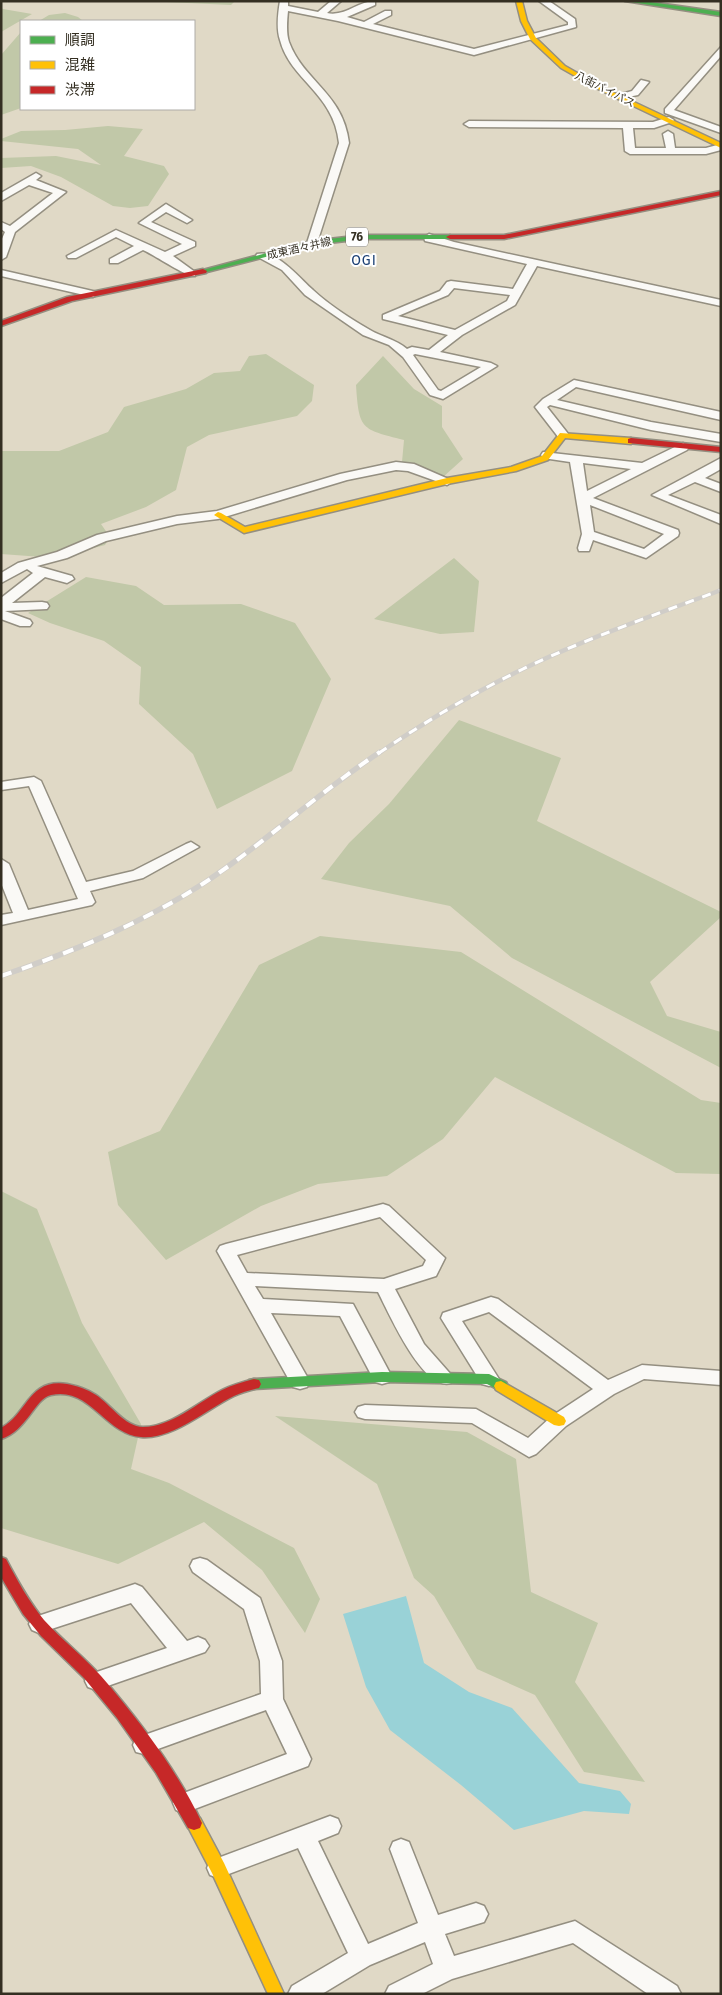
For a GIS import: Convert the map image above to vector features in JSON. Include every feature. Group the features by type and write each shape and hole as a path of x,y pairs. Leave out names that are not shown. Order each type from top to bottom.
{"main road":[{"name":"八街バイパス","path":"519,1 523,22 534,38 555,61 621,97 721,146"},
{"path":"628,1 721,14"},
{"name":"成東酒々井線","path":"1,324 93,294 191,274 312,243 363,237 504,237 721,193"},
{"path":"218,515 244,530 447,482 513,469 547,455 563,435 670,444 683,448 721,450"},
{"path":"1,1434 14,1430 22,1422 36,1396 46,1390 60,1389 85,1395 104,1407 126,1428 140,1432 158,1430 236,1389 254,1384 382,1377 489,1379 559,1421"},
{"path":"1,1563 16,1591 40,1624 96,1681 184,1803 218,1868 276,1994"}],"street":[{"path":"320,15 337,1"},
{"path":"312,243 344,143 344,135 339,115 284,42 284,5 474,52 567,30 573,25 572,21 543,1"},
{"path":"338,18 372,3"},
{"path":"365,25 388,13"},
{"path":"721,50 695,87 668,111 721,130"},
{"path":"708,66 721,67"},
{"path":"621,97 635,93 644,82"},
{"path":"469,124 654,125 669,120"},
{"path":"628,125 630,151 706,151 721,146"},
{"path":"668,134 671,151"},
{"path":"1,198 38,175"},
{"path":"2,251 5,227 61,192 28,181"},
{"path":"166,256 191,244 144,223 166,208 187,220"},
{"path":"72,256 116,232 166,256 191,274"},
{"path":"429,237 429,239 454,245 721,303"},
{"path":"114,261 143,246"},
{"path":"261,256 286,268 309,293 368,333 393,343 407,355 434,393 443,395 491,366 412,350 407,355"},
{"path":"431,354 457,334 512,303 534,262"},
{"path":"1,273 93,294"},
{"path":"457,334 387,317 444,293 452,284 518,293"},
{"path":"563,435 541,407 574,383 721,416"},
{"path":"547,401 651,426 721,438"},
{"path":"582,498 683,448"},
{"path":"547,455 644,467"},
{"path":"576,459 588,534 584,548"},
{"path":"1,580 23,566 134,529 177,520 218,515 344,477 396,466 410,466 447,482"},
{"path":"718,467 658,495 721,520"},
{"path":"694,478 721,488"},
{"path":"582,498 673,533 646,554 588,534"},
{"path":"23,566 67,579"},
{"path":"1,606 43,572"},
{"path":"1,606 42,606"},
{"path":"1,614 25,623"},
{"path":"1,786 34,780 86,902 1,920"},
{"path":"81,888 138,874 191,847"},
{"path":"1,864 22,915"},
{"path":"243,1278 384,1286 430,1271 436,1258 383,1210 226,1251 243,1278 300,1382"},
{"path":"384,1286 417,1349 444,1378"},
{"path":"489,1379 450,1318 491,1304 607,1389"},
{"path":"258,1306 346,1309 382,1377"},
{"path":"365,1412 476,1416 529,1449 559,1421 607,1389 642,1372 721,1378"},
{"path":"184,1803 300,1759 272,1699 270,1661 253,1604 200,1566"},
{"path":"40,1624 136,1593 190,1649 96,1681"},
{"path":"144,1745 272,1699"},
{"path":"218,1868 330,1826"},
{"path":"304,1836 362,1957"},
{"path":"401,1849 447,1969"},
{"path":"300,1994 362,1957 431,1928 476,1914"},
{"path":"397,1994 447,1969 575,1932 669,1994"}],"green space":[{"path":"145,1 235,1 231,5"},
{"path":"1,8 32,14 20,20 1,32"},
{"path":"65,13 82,20 41,20 49,15"},
{"path":"20,33 20,108 1,115 1,55"},
{"path":"108,126 143,129 124,156 164,166 169,174 148,206 130,208 113,206 61,177 31,166 1,168 1,158 56,156 101,165 78,149 1,141 1,139 21,131 65,130"},
{"path":"266,354 314,385 312,401 297,416 209,435 187,447 176,490 146,507 101,524 110,537 105,545 56,558 1,554 1,451 59,451 108,432 124,407 186,389 214,373 240,371 249,356"},
{"path":"383,356 414,389 442,406 442,427 463,459 442,478 402,462 404,440 371,430 361,419 356,385"},
{"path":"454,558 479,581 474,632 440,634 374,619"},
{"path":"86,577 136,586 164,605 241,604 295,623 331,679 292,771 217,809 193,754 139,704 141,667 104,641 50,623 28,613"},
{"path":"459,720 561,758 537,821 721,912 721,917 650,982 667,1016 721,1032 721,1068 512,958 450,906 321,879 349,843 389,804"},
{"path":"320,936 461,952 701,1100 721,1103 721,1174 676,1173 495,1077 443,1139 387,1176 318,1184 261,1206 166,1260 118,1205 108,1152 160,1131 259,965"},
{"path":"1,1191 37,1209 82,1323 141,1424 131,1469 169,1483 294,1548 320,1599 305,1633 262,1570 204,1522 118,1564 1,1528"},
{"path":"275,1416 467,1432 516,1459 531,1592 598,1623 575,1682 645,1782 584,1772 535,1695 477,1669 434,1596 414,1578 377,1484"}],"water":[{"path":"406,1596 424,1663 469,1692 512,1708 579,1783 620,1791 631,1804 629,1814 584,1811 514,1830 461,1785 390,1730 366,1687 343,1614"}],"railway":[{"path":"379,753 449,708 523,669 596,637 721,590"},
{"path":"1,976 106,936 180,898 227,868 357,767 380,752"}],"traffic: fast":[{"path":"628,1 721,14"},
{"path":"203,271 312,243 363,237 450,237"},
{"path":"254,1384 382,1377 489,1379 501,1386"}],"traffic: slow":[{"path":"519,1 524,21 533,39 563,67 600,88 721,146"},
{"path":"218,515 244,530 447,481 513,469 545,458 563,435 631,441"},
{"path":"501,1386 559,1421"},
{"path":"194,1823 218,1868 276,1994"}],"traffic: jam":[{"path":"450,237 504,237 721,193"},
{"path":"1,324 70,299 203,271"},
{"path":"631,441 721,450"},
{"path":"1,1434 10,1429 23,1417 37,1397 50,1390 65,1389 79,1392 101,1406 120,1423 140,1432 161,1429 173,1424 229,1392 254,1384"},
{"path":"1,1563 23,1602 39,1624 89,1674 136,1732 162,1768 194,1823"}],"district":[{"name":"OGI","path":"364,260"}]}
